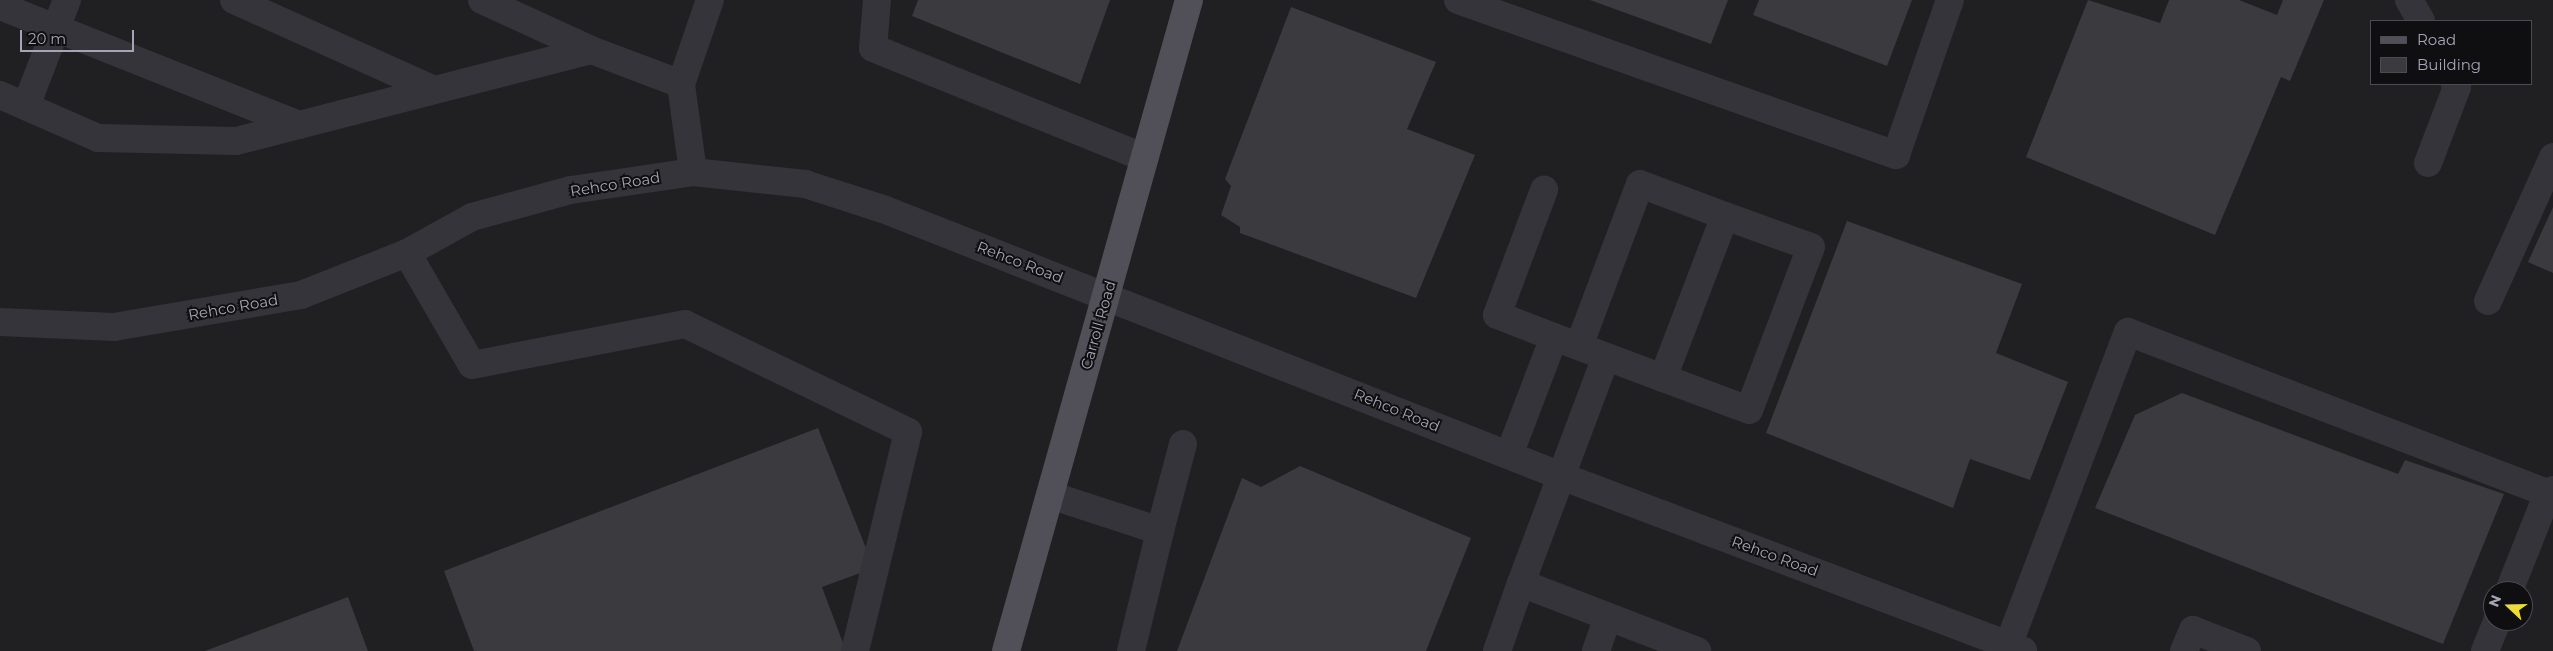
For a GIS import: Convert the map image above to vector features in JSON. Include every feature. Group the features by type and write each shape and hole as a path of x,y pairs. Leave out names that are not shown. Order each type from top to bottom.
{"main road":[{"name":"Carroll Road","path":"1006,651 1189,0"}],"street":[{"path":"26,106 66,0"},
{"path":"234,0 434,90"},
{"path":"482,0 591,50 681,84"},
{"path":"694,172 681,84 709,0"},
{"path":"877,0 873,48 1145,158"},
{"path":"1458,0 1896,155 1950,0"},
{"path":"2409,0 2420,20"},
{"path":"0,6 299,125"},
{"path":"0,95 98,138 236,141 591,50"},
{"path":"2428,162 2457,87 2456,85"},
{"path":"2488,301 2553,157"},
{"name":"Rehco Road","path":"0,322 114,327 301,295 408,253 472,217 570,190 694,172 805,184 883,209 1561,476 2016,647"},
{"path":"1544,190 1497,315 1749,410 1811,247 1640,184 1580,346"},
{"path":"1663,378 1725,216"},
{"path":"408,253 472,365 685,324 908,432 855,651"},
{"path":"2016,647 2128,332 2550,492 2513,581"},
{"path":"1510,455 1554,336"},
{"path":"1497,651 1606,357"},
{"path":"1131,651 1183,444"},
{"path":"1050,495 1160,531"},
{"path":"1521,583 1697,651"},
{"path":"1596,651 1608,617"},
{"path":"2184,651 2193,630 2247,651"},
{"path":"2485,651 2493,631"}],"shaded area":[{"path":"0,0 2553,0 2553,651 0,651"}],"building":[{"path":"918,0 1110,0 1080,84 912,16"},
{"path":"1590,0 1728,0 1711,44"},
{"path":"1759,0 1912,0 1887,66 1753,15"},
{"path":"2088,0 2160,23 2169,0 2239,0 2277,15 2283,0 2324,0 2290,81 2281,77 2215,235 2026,157"},
{"path":"1291,7 1436,62 1407,129 1475,155 1416,298 1240,233 1240,227 1221,215 1231,186 1225,179"},
{"path":"2553,207 2553,273 2528,262"},
{"path":"1847,221 2022,284 1996,353 2068,382 2030,480 1970,459 1953,508 1766,433"},
{"path":"2182,393 2398,474 2405,460 2504,494 2443,644 2095,508 2135,415"},
{"path":"818,428 874,568 822,587 846,651 474,651 444,571"},
{"path":"1300,466 1471,538 1426,651 1177,651 1242,478 1261,487"},
{"path":"348,597 368,651 205,651"}]}
